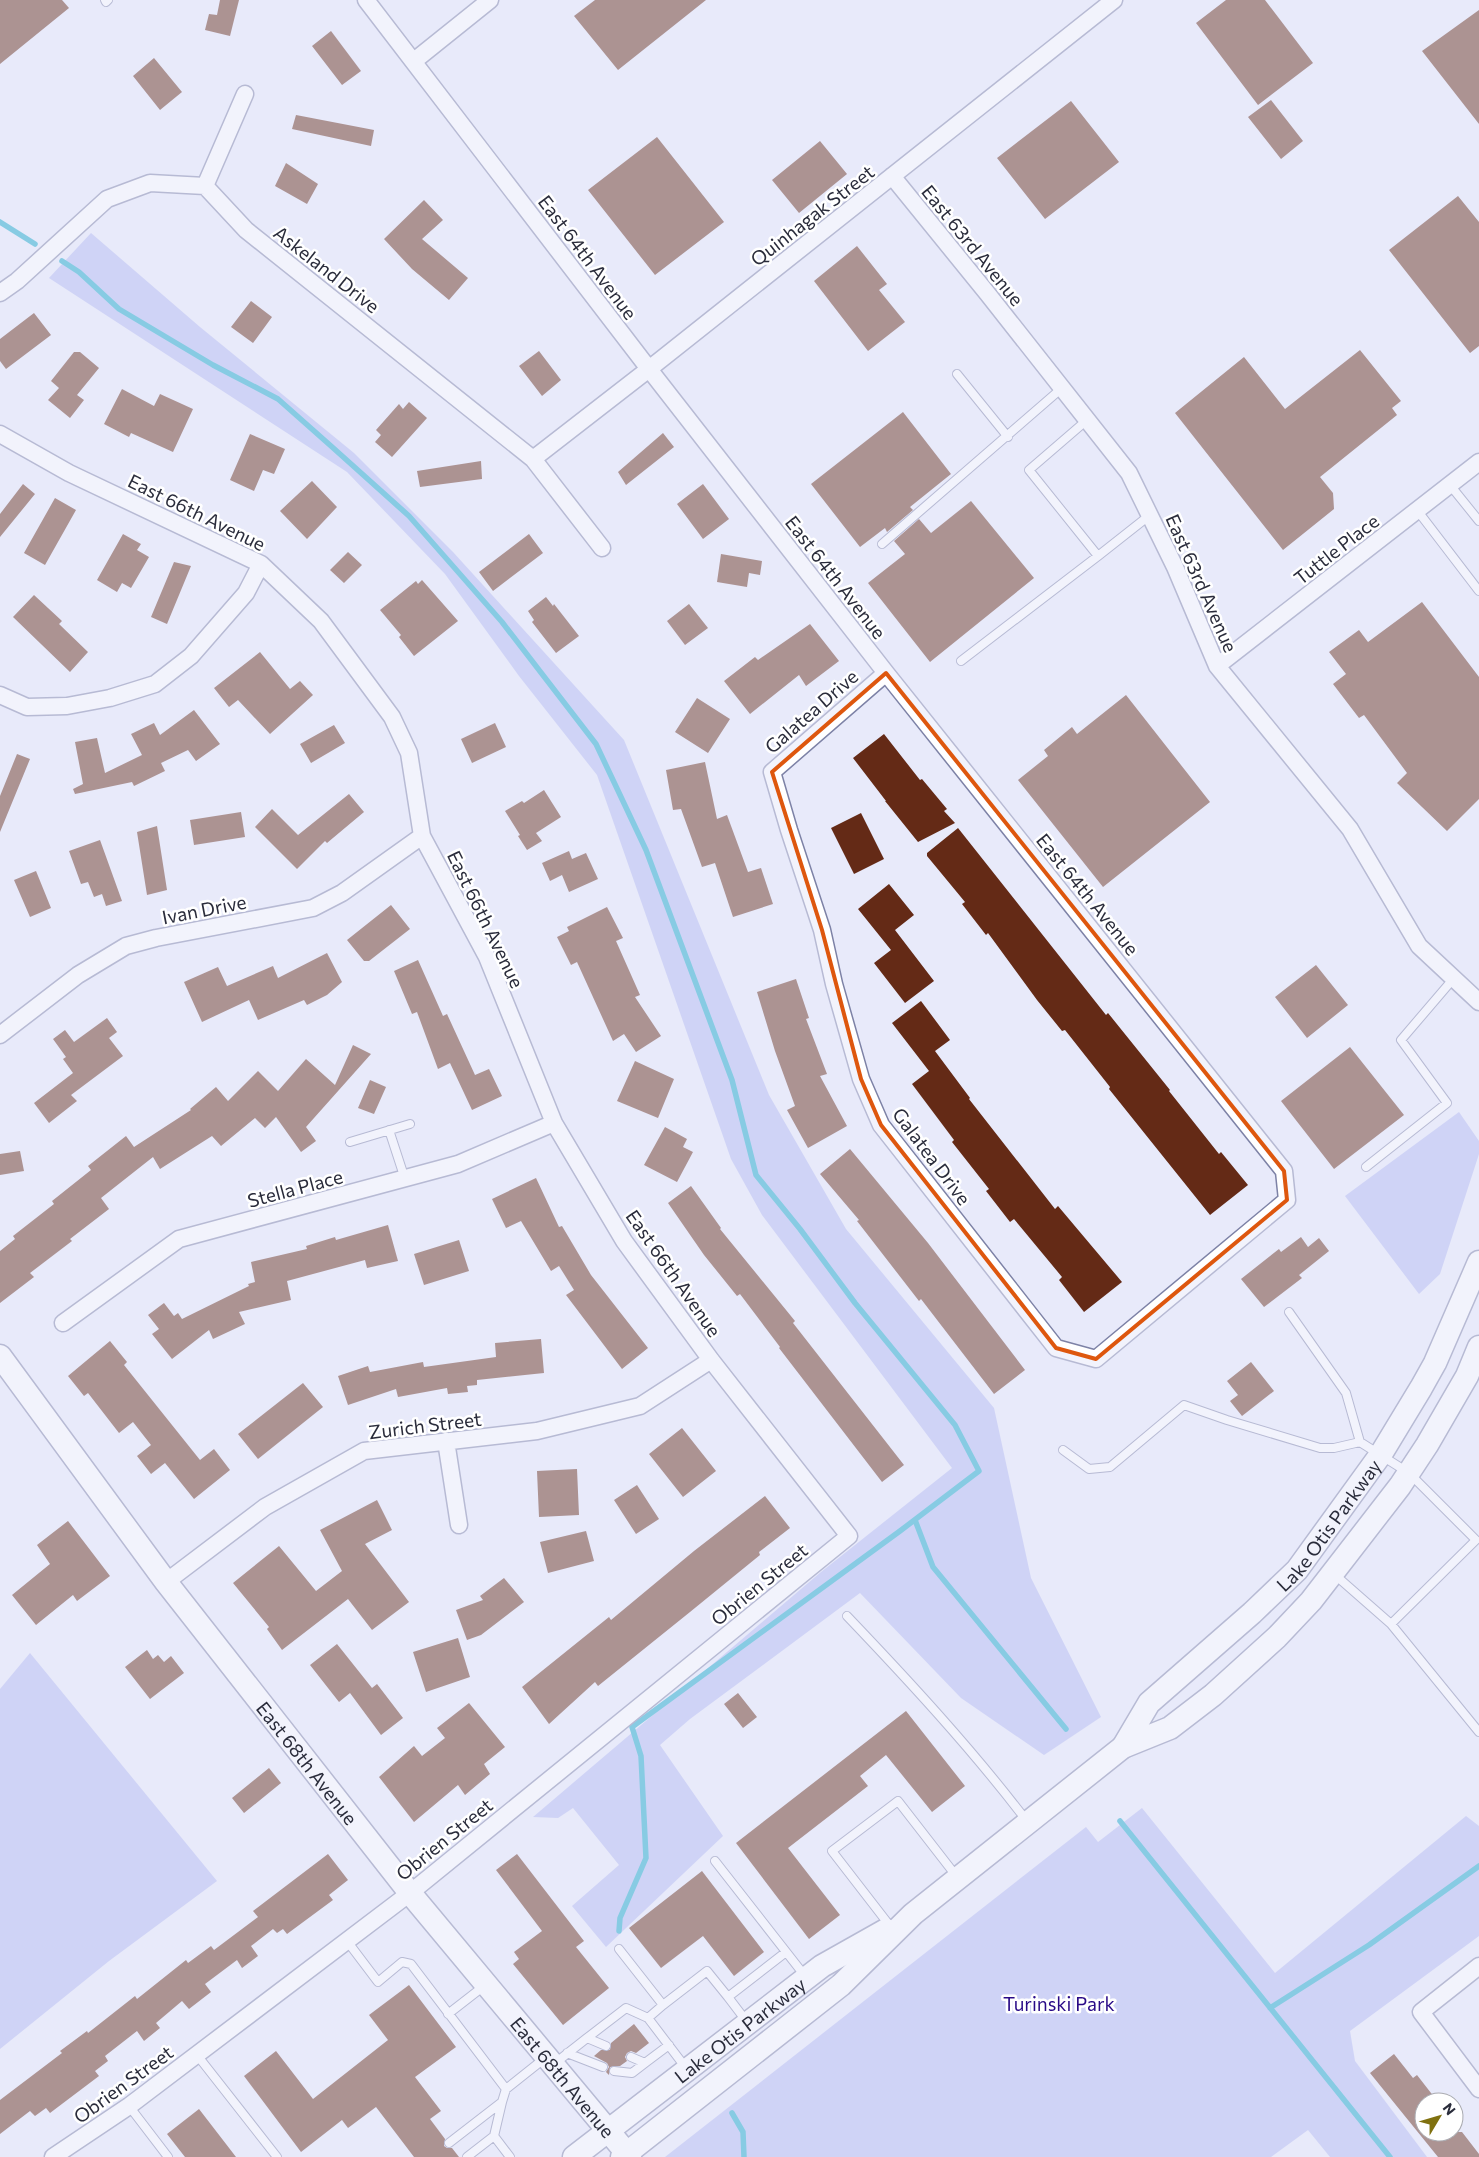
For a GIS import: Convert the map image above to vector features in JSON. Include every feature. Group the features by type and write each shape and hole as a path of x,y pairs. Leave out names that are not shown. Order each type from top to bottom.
{"main road":[{"name":"Lake Otis Parkway","path":"1122,1747 1149,1703 1297,1570 1381,1454 1435,1363 1479,1262"},
{"name":"Lake Otis Parkway","path":"626,2156 841,1985 913,1914 1029,1824 1122,1747 1170,1728 1213,1694 1276,1637 1311,1601 1409,1473 1467,1376 1479,1347"},
{"name":"East 68th Avenue","path":"3,1365 166,1582 410,1893 486,1984 556,2058 626,2156"},
{"path":"1213,1694 1216,1676 1237,1658 1264,1630 1268,1610 1266,1599"},
{"name":"Lake Otis Parkway","path":"574,2157 822,1966 913,1914"}],"street":[{"name":"East 64th Avenue","path":"366,0 649,369 886,673 1284,1171"},
{"path":"414,61 490,0"},
{"name":"Quinhagak Street","path":"533,459 1114,0"},
{"path":"0,293 17,281 107,199 150,183 205,186 245,94"},
{"name":"East 63rd Avenue","path":"892,176 1129,473 1175,567 1217,666 1350,829 1419,946 1479,1002"},
{"name":"Askeland Drive","path":"205,186 246,230 533,459 602,548"},
{"name":"East 66th Avenue","path":"0,434 69,473 261,564 322,621 392,717 409,753 422,836 487,956 554,1123 624,1241 711,1360 849,1536"},
{"name":"Tuttle Place","path":"1217,666 1479,462"},
{"path":"0,695 27,707 67,706 110,698 155,684 191,656 246,592 261,564"},
{"name":"Galatea Drive","path":"886,673 772,772 822,930 834,984 861,1079 880,1125 1056,1348 1096,1359 1287,1200 1284,1171"},
{"name":"Ivan Drive","path":"0,1036 78,974 126,946 156,938 313,908 342,893 422,836"},
{"name":"Stella Place","path":"63,1323 179,1239 458,1164 554,1123"},
{"name":"Zurich Street","path":"166,1582 265,1507 364,1451 537,1432 640,1406 711,1360"},
{"path":"446,1442 459,1525"},
{"name":"Obrien Street","path":"53,2157 129,2106 410,1893 849,1536"},
{"path":"1479,1966 1421,2012 1479,2089"}],"lane":[{"path":"957,374 1008,436"},
{"path":"882,544 1062,388"},
{"path":"1087,420 1028,470 1098,556"},
{"path":"1450,485 1479,521"},
{"path":"1417,510 1479,591"},
{"path":"961,661 1150,515"},
{"path":"1366,1167 1447,1103 1401,1040 1454,978"},
{"path":"350,1142 410,1124"},
{"path":"389,1130 405,1179"},
{"path":"1289,1312 1346,1392 1360,1442"},
{"path":"1063,1450 1089,1469 1110,1467 1184,1405 1320,1448 1334,1448 1360,1442 1409,1473 1477,1539 1391,1624"},
{"path":"1333,1573 1391,1624 1479,1732"},
{"path":"847,1616 919,1692 1005,1792 1029,1824"},
{"path":"890,1927 832,1851 898,1801 958,1879"},
{"path":"715,1861 806,1978"},
{"path":"347,1941 378,1982 402,1962 410,1964 506,2089"},
{"path":"619,1949 663,2006"},
{"path":"728,1997 786,1952"},
{"path":"648,2018 707,1971 748,2023"},
{"path":"448,2014 486,1984"},
{"path":"467,2157 494,2136 506,2089 587,2038 626,2008 648,2018 688,2069"},
{"path":"587,2038 606,2046"},
{"path":"614,2071 632,2073 669,2045"},
{"path":"197,2055 277,2157"},
{"path":"631,2057 646,2062"},
{"path":"556,2058 603,2068"},
{"path":"449,2144 502,2102"},
{"path":"129,2106 168,2157"},
{"path":"494,2136 510,2157"}],"highlighted area":[{"path":"886,673 1284,1171 1287,1200 1096,1359 1056,1348 881,1125 861,1079 822,930 772,772"}],"green space":[{"path":"91,233 200,327 354,453 453,552 624,740 769,1095 846,1229 994,1408 1031,1578 1101,1717 1044,1755 961,1698 860,1593 690,1719 660,1745 723,1836 606,1947 572,1906 619,1865 573,1808 558,1818 533,1817 821,1572 952,1468 762,1215 731,1159 597,775 519,676 445,574 347,472 49,278"},
{"path":"1459,1112 1479,1141 1479,1154 1440,1274 1419,1294 1345,1196"},
{"path":"30,1653 217,1881 109,1961 0,2049 0,1689"},
{"name":"Turinski Park","path":"1142,1808 1275,1973 1466,1816 1479,1826 1479,1936 1350,2031 1355,2061 1427,2157 1330,2157 1308,2130 1271,2157 665,2157 1086,1827 1098,1842"}],"building":[{"path":"0,0 62,0 69,8 0,64"},
{"path":"220,0 239,0 230,36 205,30 209,14 217,15"},
{"path":"595,0 706,0 618,70 574,16"},
{"path":"1226,0 1265,0 1313,63 1258,105 1196,23"},
{"path":"1479,10 1479,124 1422,51"},
{"path":"331,31 361,71 342,85 312,46"},
{"path":"154,58 182,92 160,110 133,76"},
{"path":"1271,100 1303,141 1281,159 1248,117"},
{"path":"1071,101 1119,162 1045,219 997,158"},
{"path":"296,115 374,130 371,146 292,129"},
{"path":"657,137 724,222 655,275 588,190"},
{"path":"820,141 847,174 799,213 772,180"},
{"path":"286,163 318,184 307,204 275,186"},
{"path":"1458,196 1479,222 1479,346 1470,353 1389,250"},
{"path":"424,200 443,220 422,239 468,278 449,300 412,269 384,239"},
{"path":"857,246 887,284 879,290 905,322 868,351 814,281"},
{"path":"251,301 272,317 253,343 231,327"},
{"path":"34,313 51,335 6,369 0,361 0,339"},
{"path":"1360,350 1401,401 1392,408 1397,415 1320,477 1333,493 1334,509 1283,550 1175,413 1244,357 1285,409"},
{"path":"539,351 561,380 542,396 519,366"},
{"path":"74,352 80,352 99,368 77,395 84,400 70,418 48,400 59,388 51,381"},
{"path":"122,389 154,406 160,394 193,409 173,452 131,433 129,437 104,424"},
{"path":"409,402 427,418 392,457 375,442 381,435 376,430 399,404 403,409"},
{"path":"903,412 951,474 910,507 913,510 887,532 885,528 860,547 811,484"},
{"path":"663,433 674,447 626,485 618,472"},
{"path":"250,434 285,449 274,474 263,470 254,491 230,480"},
{"path":"481,461 482,479 420,487 417,471"},
{"path":"312,481 337,507 307,539 280,511"},
{"path":"23,484 35,494 0,537 0,514"},
{"path":"703,484 729,519 703,539 677,504"},
{"path":"55,498 76,510 45,565 24,553"},
{"path":"971,501 1034,578 930,662 868,583 905,554 894,541 919,519 931,533"},
{"path":"123,534 141,544 137,550 149,557 131,588 122,583 117,592 97,580"},
{"path":"529,534 543,553 493,591 479,572"},
{"path":"348,552 362,565 344,583 330,570"},
{"path":"721,554 762,561 760,575 749,573 747,587 717,582"},
{"path":"174,562 191,566 167,624 151,617"},
{"path":"422,580 458,621 414,656 399,637 401,635 380,610 416,581 418,584"},
{"path":"34,595 62,621 59,624 88,652 70,672 13,617"},
{"path":"546,597 553,606 554,604 579,636 556,653 532,622 534,620 528,611"},
{"path":"1422,602 1479,677 1479,799 1447,831 1397,783 1407,773 1364,715 1359,718 1333,684 1346,674 1329,652 1359,630 1368,642"},
{"path":"689,604 708,628 685,645 667,621"},
{"path":"810,624 839,661 806,686 799,675 750,714 724,681 755,657 758,660"},
{"path":"260,652 290,689 300,681 313,695 270,734 238,700 229,707 214,688"},
{"path":"1126,695 1210,802 1103,887 1018,780 1048,756 1044,750 1072,727 1077,734"},
{"path":"697,698 730,719 708,753 675,732"},
{"path":"194,710 220,744 196,761 188,750 161,763 165,771 134,786 132,782 75,794 73,789 83,784 75,742 97,738 105,773 142,755 131,734 154,723 160,735"},
{"path":"495,723 506,747 472,763 461,739"},
{"path":"334,725 345,743 311,763 300,744"},
{"path":"884,734 920,780 922,779 947,809 944,811 955,823 918,842 885,801 853,758"},
{"path":"17,754 30,759 0,832 0,796"},
{"path":"705,762 717,819 727,815 748,872 761,868 773,904 733,917 715,863 702,867 681,809 673,810 666,770"},
{"path":"544,790 561,817 536,833 542,841 527,850 505,811 522,801 524,803"},
{"path":"349,794 364,812 327,843 325,841 297,869 255,827 272,809 298,835"},
{"path":"241,812 245,837 194,845 190,820"},
{"path":"861,813 884,859 854,874 831,828"},
{"path":"157,826 167,890 147,895 137,832"},
{"path":"958,828 1106,1015 1108,1013 1219,1154 1221,1152 1248,1185 1210,1215 1109,1089 1110,1087 1065,1030 1062,1031 1037,1000 988,933 986,935 962,904 965,902 927,856 927,853"},
{"path":"100,840 122,901 106,906 102,894 94,897 88,882 81,884 69,851"},
{"path":"569,851 572,859 586,853 598,879 569,892 562,875 550,881 542,863"},
{"path":"36,871 51,908 30,917 14,880"},
{"path":"889,884 914,915 895,930 934,981 905,1003 874,963 891,950 858,909"},
{"path":"391,905 410,929 369,961 364,961 347,940"},
{"path":"607,907 623,938 616,941 640,995 635,997 661,1036 636,1052 624,1034 613,1041 577,962 571,965 557,937 569,931 567,927"},
{"path":"327,953 342,982 327,995 307,1005 304,1000 258,1020 249,1000 202,1022 184,982 218,967 227,986 273,966 278,978"},
{"path":"418,960 443,1016 447,1014 475,1075 489,1069 502,1096 472,1110 450,1063 438,1069 417,1012 412,1014 394,971"},
{"path":"1316,965 1348,1005 1307,1038 1275,997"},
{"path":"796,979 809,1018 806,1019 827,1074 820,1076 847,1126 808,1148 787,1110 795,1106 775,1051 757,992"},
{"path":"921,1001 950,1040 935,1051 969,1099 1055,1209 1058,1206 1122,1282 1084,1312 1059,1280 1062,1277 1014,1219 1010,1222 986,1191 989,1189 952,1142 954,1140 912,1084 929,1071 892,1023"},
{"path":"107,1018 117,1032 109,1038 123,1056 71,1095 77,1101 49,1123 34,1103 73,1073 63,1059 66,1057 53,1039 65,1030 74,1042"},
{"path":"353,1045 371,1054 306,1127 316,1141 301,1152 276,1117 265,1128 255,1118 221,1146 212,1136 160,1169 153,1157 101,1198 109,1209 70,1239 72,1241 30,1273 34,1277 0,1303 0,1251 15,1239 13,1236 54,1204 52,1201 91,1170 88,1166 126,1136 134,1147 191,1110 216,1087 228,1101 258,1071 278,1091 306,1059 335,1085"},
{"path":"1350,1047 1404,1115 1334,1169 1281,1101"},
{"path":"635,1061 674,1079 658,1118 617,1101"},
{"path":"370,1080 386,1087 374,1114 358,1108"},
{"path":"665,1127 687,1139 683,1147 693,1152 677,1182 644,1165"},
{"path":"850,1149 928,1243 1025,1370 994,1394 921,1299 919,1301 857,1221 859,1220 820,1174"},
{"path":"20,1151 24,1171 0,1175 0,1154"},
{"path":"536,1178 559,1227 562,1226 591,1275 648,1348 622,1369 566,1295 574,1290 559,1266 551,1271 521,1221 506,1228 492,1199"},
{"path":"691,1186 720,1229 795,1321 793,1323 904,1465 882,1482 740,1294 737,1296 704,1255 668,1203"},
{"path":"388,1225 398,1261 367,1268 365,1260 287,1281 291,1300 239,1312 245,1324 213,1339 209,1330 172,1359 152,1334 159,1329 148,1315 164,1303 174,1316 178,1313 182,1319 255,1282 251,1262 307,1249 306,1246 335,1237 336,1240"},
{"path":"1301,1237 1308,1247 1319,1238 1329,1251 1299,1275 1302,1278 1264,1307 1241,1279 1279,1249 1281,1252"},
{"path":"459,1240 469,1271 424,1285 414,1254"},
{"path":"541,1339 544,1373 477,1380 477,1385 467,1386 468,1392 448,1394 447,1388 398,1397 396,1389 348,1405 338,1376 368,1366 370,1372 423,1362 424,1367 496,1357 495,1343"},
{"path":"110,1341 127,1362 124,1365 200,1460 214,1449 230,1470 194,1499 165,1463 151,1474 137,1456 151,1445 133,1422 119,1433 88,1393 84,1396 68,1376"},
{"path":"1251,1362 1274,1391 1242,1416 1230,1401 1238,1395 1227,1381"},
{"path":"303,1383 323,1407 258,1459 238,1434"},
{"path":"682,1428 716,1471 683,1497 649,1454"},
{"path":"577,1469 579,1515 539,1517 537,1471"},
{"path":"637,1485 659,1519 636,1534 614,1500"},
{"path":"765,1496 790,1528 759,1552 760,1555 598,1686 595,1682 549,1724 522,1687 609,1617 611,1620 694,1551"},
{"path":"377,1500 392,1530 365,1544 409,1602 372,1630 348,1599 282,1650 267,1629 269,1627 233,1583 279,1546 316,1591 342,1571 320,1530"},
{"path":"68,1521 110,1576 77,1601 73,1595 36,1625 12,1595 50,1564 37,1545"},
{"path":"586,1531 594,1561 548,1573 540,1542"},
{"path":"504,1578 524,1602 481,1635 467,1640 456,1610 483,1600 480,1596"},
{"path":"458,1638 470,1677 426,1692 413,1652"},
{"path":"337,1644 372,1688 377,1684 403,1718 381,1735 350,1693 339,1702 310,1665"},
{"path":"147,1650 153,1659 158,1655 164,1662 171,1656 184,1673 150,1699 125,1667"},
{"path":"738,1693 757,1717 743,1728 724,1704"},
{"path":"469,1703 505,1747 484,1764 490,1774 465,1795 458,1785 414,1822 379,1777 414,1746 422,1756 445,1738 437,1728"},
{"path":"906,1711 965,1786 932,1812 886,1755 860,1776 868,1786 788,1848 840,1915 809,1939 736,1843"},
{"path":"269,1768 281,1783 244,1813 232,1798"},
{"path":"328,1854 348,1880 329,1895 333,1900 287,1934 283,1929 277,1933 273,1929 251,1946 258,1956 242,1968 237,1960 205,1984 211,1992 189,2009 182,2001 156,2023 160,2028 144,2041 137,2031 105,2056 108,2061 95,2071 99,2076 50,2113 46,2108 35,2116 30,2111 0,2134 0,2100 62,2053 60,2051 87,2031 88,2033 135,1996 137,1999 186,1960 188,1963 211,1946 214,1950 258,1917 253,1911"},
{"path":"517,1854 584,1941 576,1947 609,1988 563,2025 513,1964 519,1959 514,1952 542,1931 496,1870"},
{"path":"702,1871 764,1952 734,1976 703,1936 661,1968 629,1928"},
{"path":"409,1985 456,2047 415,2077 441,2111 430,2119 445,2139 444,2146 452,2148 459,2157 414,2157 376,2107 348,2128 342,2120 301,2152 244,2076 276,2051 313,2099 388,2040 369,2015"},
{"path":"634,2024 649,2043 636,2053 631,2051 627,2053 625,2057 627,2061 620,2066 610,2067 609,2075 606,2072 609,2067 607,2063 594,2056 601,2050 610,2050 611,2043"},
{"path":"1394,2054 1413,2078 1417,2075 1430,2092 1414,2092 1414,2127 1370,2073"},
{"path":"199,2109 236,2157 185,2157 167,2134"},
{"path":"1464,2135 1479,2154 1479,2157 1438,2157 1426,2142 1464,2142"}],"waterway":[{"path":"0,222 35,244"},
{"path":"62,261 79,272 119,309 213,365 278,399 409,516 502,622 596,744 646,850 732,1080 756,1175 800,1229 855,1303 955,1425 979,1471 632,1727 641,1756 646,1858 620,1918 619,1931"},
{"path":"915,1520 933,1567 1066,1729"},
{"path":"1120,1821 1390,2157"},
{"path":"1270,2008 1369,1945 1479,1866"},
{"path":"732,2113 743,2132 744,2157"}]}
